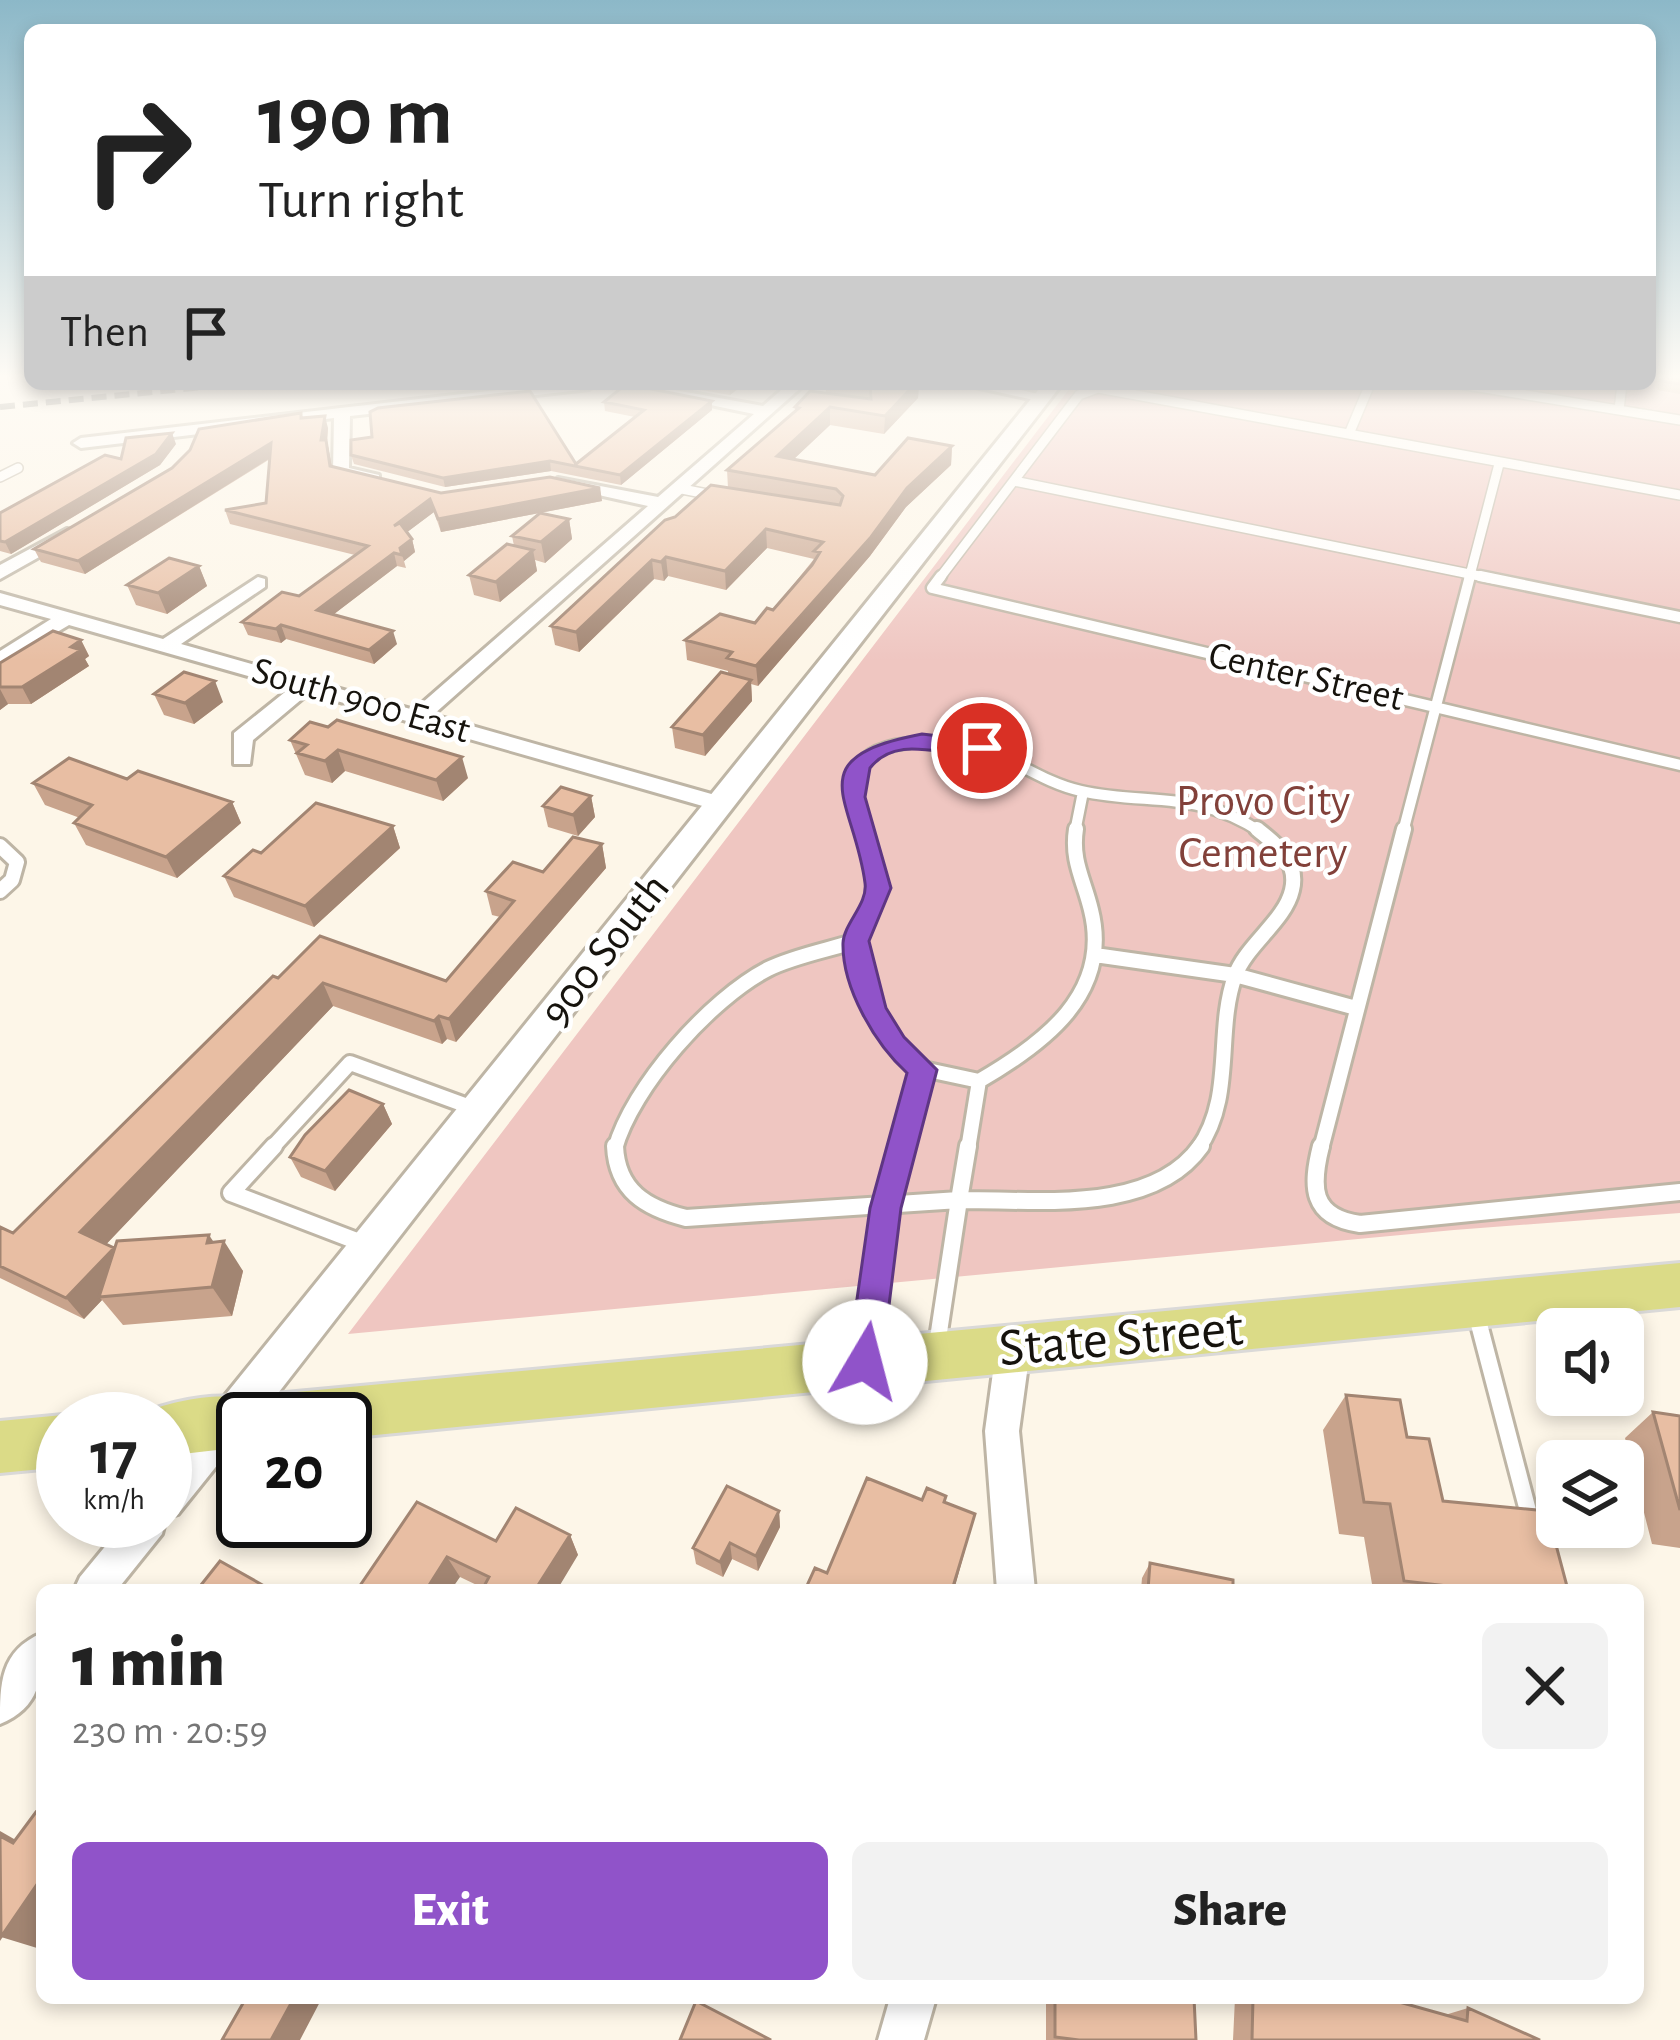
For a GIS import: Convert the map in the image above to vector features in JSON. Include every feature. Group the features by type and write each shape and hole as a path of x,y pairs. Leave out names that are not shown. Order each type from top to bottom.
{"main road":[{"name":"State Street","path":"372,1409 1680,1285"},
{"path":"0,1447 36,1444"}],"street":[{"path":"341,470 383,482"},
{"path":"418,717 697,470"},
{"name":"900 South","path":"269,1392 369,1246 985,470"},
{"path":"552,480 660,503"},
{"path":"0,573 94,518"},
{"path":"167,645 258,583"},
{"name":"South 900 East","path":"0,598 722,804"},
{"path":"0,660 68,617"},
{"path":"242,760 242,738 306,685"},
{"path":"1013,1350 1001,1431 1015,1584"},
{"name":"900 South","path":"192,1476 216,1453"},
{"path":"98,1584 127,1548"},
{"path":"0,1703 36,1659"},
{"path":"901,2040 911,2004"}],"lane":[{"path":"1023,470 1014,482 1680,617"},
{"path":"1497,470 1313,1178 1317,1199 1327,1214 1360,1224 1680,1192"},
{"path":"1534,470 1680,496"},
{"name":"Center Street","path":"1014,482 932,589 1680,765"},
{"path":"677,488 722,497"},
{"path":"856,941 768,969 683,1039 622,1122 614,1151 631,1195 651,1210 686,1218 1132,1192 1184,1168 1204,1148 1215,1125 1235,975 1292,892 1292,870 1281,847 1256,829 1193,804 1083,792 998,754 950,741 922,741 867,756 859,768 853,797 879,888 856,941 873,1010 894,1045 922,1070 979,1081 1034,1051 1065,1022 1095,955 1086,886 1074,863 1083,792"},
{"path":"0,846 17,862 12,880 0,891"},
{"path":"1095,955 1235,975 1356,1008"},
{"path":"369,1246 231,1192 350,1063 478,1110"},
{"path":"865,1362 886,1208 922,1070"},
{"path":"935,1356 979,1081"},
{"path":"1474,1304 1535,1540"}],"green space":[{"name":"Provo City Cemetery","path":"1007,470 1680,470 1680,1213 348,1334"}],"building":[{"path":"77,470 128,470 5,542 0,541 0,513"},
{"path":"168,470 227,470 78,561 34,549"},
{"path":"269,470 347,470 441,493 550,477 600,488 438,519 430,499 394,526 400,523 412,539 400,548 402,555 394,553 317,610 393,631 369,650 281,625 276,629 242,622 282,592 299,596 368,546 225,510 266,503"},
{"path":"412,470 492,470 443,478"},
{"path":"728,470 850,470 875,475 879,470 926,470 756,666 727,658 732,652 685,640 720,614 755,623 767,608 773,610 812,565 820,552 814,551 823,542 766,529 725,571 666,557 661,562 652,560 576,632 551,626 665,520 675,517 711,485 840,505 843,496 836,489"},
{"path":"540,513 569,519 541,542 512,536"},
{"path":"507,544 533,550 496,582 469,575"},
{"path":"169,558 199,566 158,593 127,585"},
{"path":"53,631 81,640 71,647 81,650 22,687 0,687 0,663"},
{"path":"184,672 215,681 185,703 154,694"},
{"path":"721,672 751,680 703,735 672,727"},
{"path":"337,720 462,757 436,780 338,750 325,761 297,753 307,745 290,740 310,722 328,727"},
{"path":"69,758 127,779 138,771 232,802 166,857 74,823 92,805 33,783"},
{"path":"561,787 591,796 573,815 543,806"},
{"path":"316,803 393,826 305,906 224,876 253,850 261,853"},
{"path":"573,837 602,844 449,1019 439,1016 434,1021 323,983 80,1232 114,1248 66,1298 0,1266 0,1227 13,1233 273,976 278,978 320,936 446,981 514,901 486,891 513,862 543,872"},
{"path":"349,1090 383,1104 325,1171 290,1157 305,1135"},
{"path":"209,1235 207,1243 224,1241 212,1287 99,1297 117,1241"},
{"path":"1346,1395 1400,1400 1407,1437 1429,1439 1443,1501 1536,1510 1536,1548 1557,1548 1566,1584 1404,1581 1390,1504 1364,1502"},
{"path":"1653,1412 1680,1416 1680,1510"},
{"path":"867,1478 922,1500 927,1488 946,1496 944,1502 975,1514 954,1584 808,1584 815,1568 827,1573"},
{"path":"727,1486 779,1511 756,1556 730,1543 720,1562 693,1548"},
{"path":"417,1502 496,1541 516,1508 570,1535 539,1584 485,1584 489,1577 447,1557 430,1584 361,1584"},
{"path":"220,1561 261,1584 202,1584"},
{"path":"1150,1563 1233,1580 1233,1584 1148,1584"},
{"path":"36,1812 36,1886 1,1937 0,1836 13,1843"},
{"path":"243,2004 291,2004 271,2040 222,2040"},
{"path":"695,2004 702,2004 771,2040 680,2040"},
{"path":"1055,2004 1194,2004 1196,2040 1055,2037"},
{"path":"1253,2004 1406,2004 1467,2021 1468,2008 1540,2040 1252,2040"}],"route":[{"path":"865,1362 886,1208 922,1070 894,1045 873,1010 856,941 879,888 853,797 859,768 867,756 884,748 922,741 982,748"}]}
